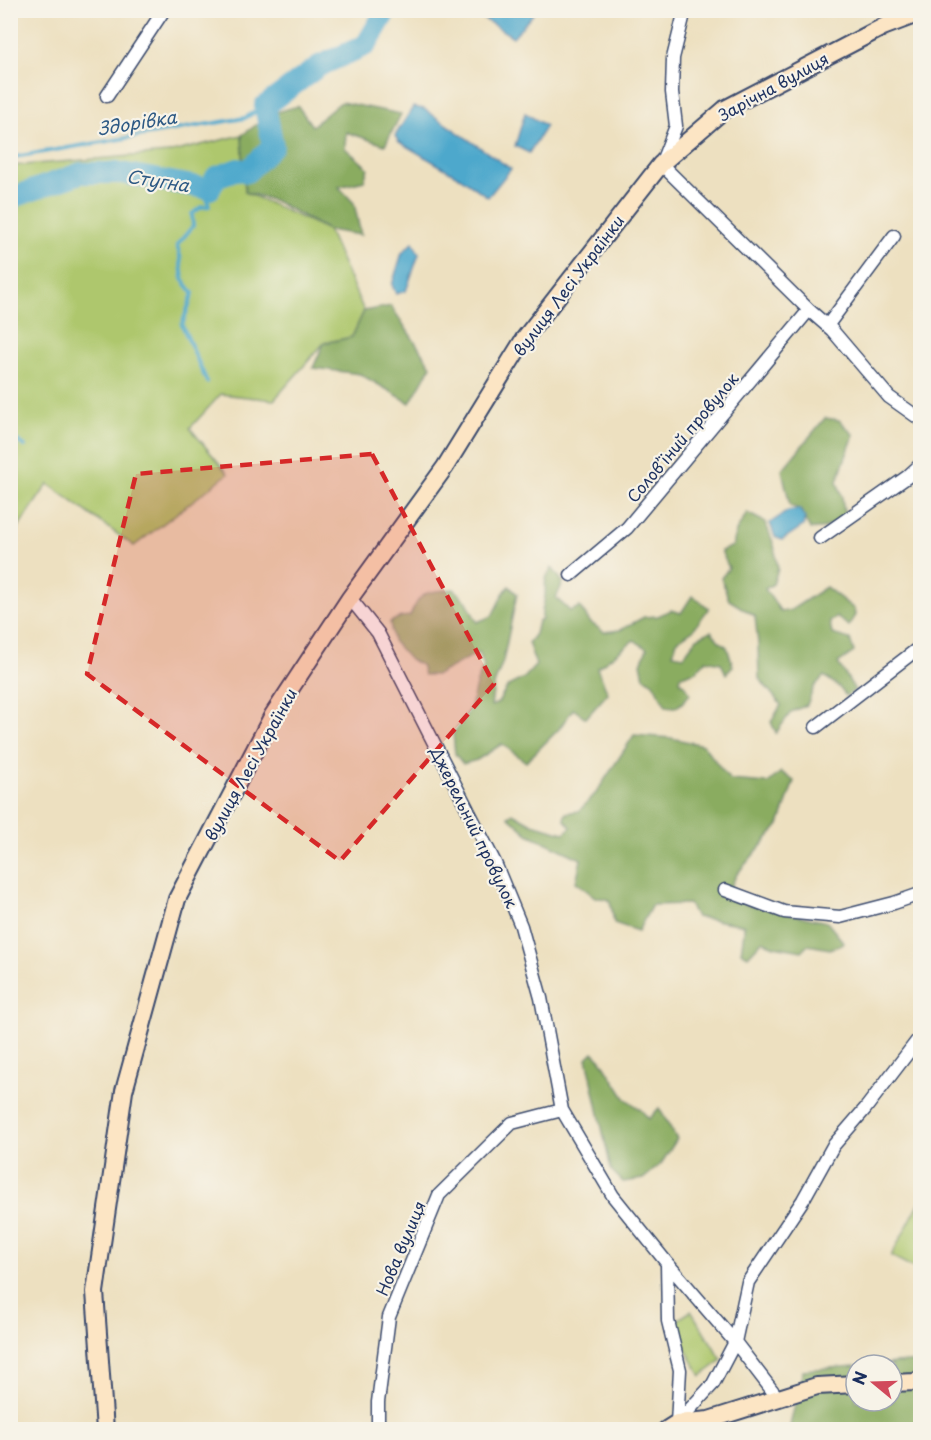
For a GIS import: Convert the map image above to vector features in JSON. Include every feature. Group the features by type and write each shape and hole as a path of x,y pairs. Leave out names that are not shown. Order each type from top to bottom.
{"street":[{"path":"107,96 164,10"},
{"path":"685,10 673,58 672,92 676,126 661,164 808,310 832,330 889,397 921,418"},
{"name":"Зарічна вулиця","path":"661,164 725,109 883,27 921,13"},
{"name":"вулиця Лесі Українки","path":"105,1430 95,1292 124,1091 177,899 273,715 350,598 445,467 524,339 661,164"},
{"path":"827,326 894,236"},
{"name":"Соловʼїний провулок","path":"571,575 627,528 808,310"},
{"path":"820,538 921,465"},
{"name":"Джерельний провулок","path":"350,598 378,633 495,863 521,926 541,998 562,1110 613,1196 735,1342"},
{"path":"816,727 921,647"},
{"path":"725,890 784,912 840,917 921,894"},
{"path":"672,1426 712,1384 735,1342 748,1282 804,1200 833,1146 921,1037"},
{"name":"Нова вулиця","path":"378,1430 378,1402 389,1317 439,1195 512,1123 562,1110"},
{"path":"667,1263 668,1321 680,1370 672,1426"},
{"path":"735,1342 778,1398"},
{"path":"904,1382 916,1382 921,1379"},
{"path":"672,1426 709,1420 817,1386 844,1385"}],"highlighted area":[{"path":"372,454 494,684 340,861 87,674 136,474"}],"green space":[{"path":"341,102 401,114 385,145 346,132 345,148 368,168 364,181 339,187 354,203 361,235 328,230 275,201 245,192 242,135 273,113 298,106 312,126"},
{"path":"242,135 245,192 328,230 364,311 352,337 324,343 274,400 221,394 190,428 228,474 134,546 48,484 11,538 11,166 168,153"},
{"path":"391,306 431,366 410,403 360,374 313,368 324,343 352,337 364,311"},
{"path":"825,418 839,420 854,435 837,481 845,519 821,529 810,529 799,509 790,506 782,470"},
{"path":"747,513 765,522 774,545 778,569 773,584 765,589 781,612 791,610 826,587 854,609 855,615 849,626 836,617 830,622 832,634 850,639 854,652 838,663 855,690 846,696 839,687 824,676 814,687 807,705 791,712 776,733 771,722 781,705 759,678 755,616 729,600 721,578 729,568 721,551 733,546 736,531"},
{"path":"552,568 563,582 556,598 570,611 580,607 590,622 604,632 620,630 644,617 658,616 671,610 681,613 692,596 709,608 693,630 677,641 673,654 684,656 697,638 711,631 727,647 733,666 726,674 721,663 706,660 696,671 681,676 680,681 690,694 685,700 677,706 666,706 653,683 644,677 641,663 647,649 634,640 597,668 608,693 586,718 573,709 559,729 526,762 502,744 477,760 463,764 455,754 453,733 462,723 471,706 476,684 484,666 479,652 437,675 424,675 421,665 410,660 393,641 390,622 410,616 422,596 431,592 454,589 467,602 477,622 492,616 509,586 517,594 503,661 494,685 491,706 498,703 508,686 524,678 536,665 528,643 535,634 538,621 542,620 546,581"},
{"path":"634,735 671,738 703,745 730,780 768,783 781,772 794,781 779,825 737,874 729,890 745,904 827,922 844,943 830,949 808,945 802,951 774,946 762,941 748,956 741,952 744,925 696,917 689,904 652,905 638,931 614,923 610,900 595,897 576,882 581,859 528,834 508,816 513,813 532,824 564,833 571,827 564,819 566,813 579,811 596,793"},
{"path":"593,1052 601,1060 625,1098 649,1119 659,1108 677,1139 661,1164 643,1179 623,1182 611,1170 587,1058"},
{"path":"920,1202 920,1271 891,1256"},
{"path":"691,1311 722,1360 701,1376 671,1324"},
{"path":"920,1361 920,1429 789,1430 803,1370 844,1367 844,1413 904,1413 904,1362"}],"water":[{"path":"471,11 536,11 513,37"},
{"path":"413,107 424,109 511,169 488,197 461,178 399,142 395,136"},
{"path":"525,113 546,126 529,153 515,146"},
{"path":"413,242 419,254 406,291 396,294 392,285 402,253"},
{"path":"799,509 805,517 803,526 782,540 775,537 770,523 788,511"}],"waterway":[{"name":"Стугна","path":"10,201 11,198 81,173 121,173 210,189 216,177 238,169 247,172 273,146 265,106 319,66 366,45 383,16 383,10"},
{"name":"Здорівка","path":"10,156 245,118 265,106"},
{"path":"207,382 182,325 193,293 183,280 177,245 193,226 192,214 201,207 209,206 207,198 215,194 210,189"},
{"path":"10,436 25,446"}]}
